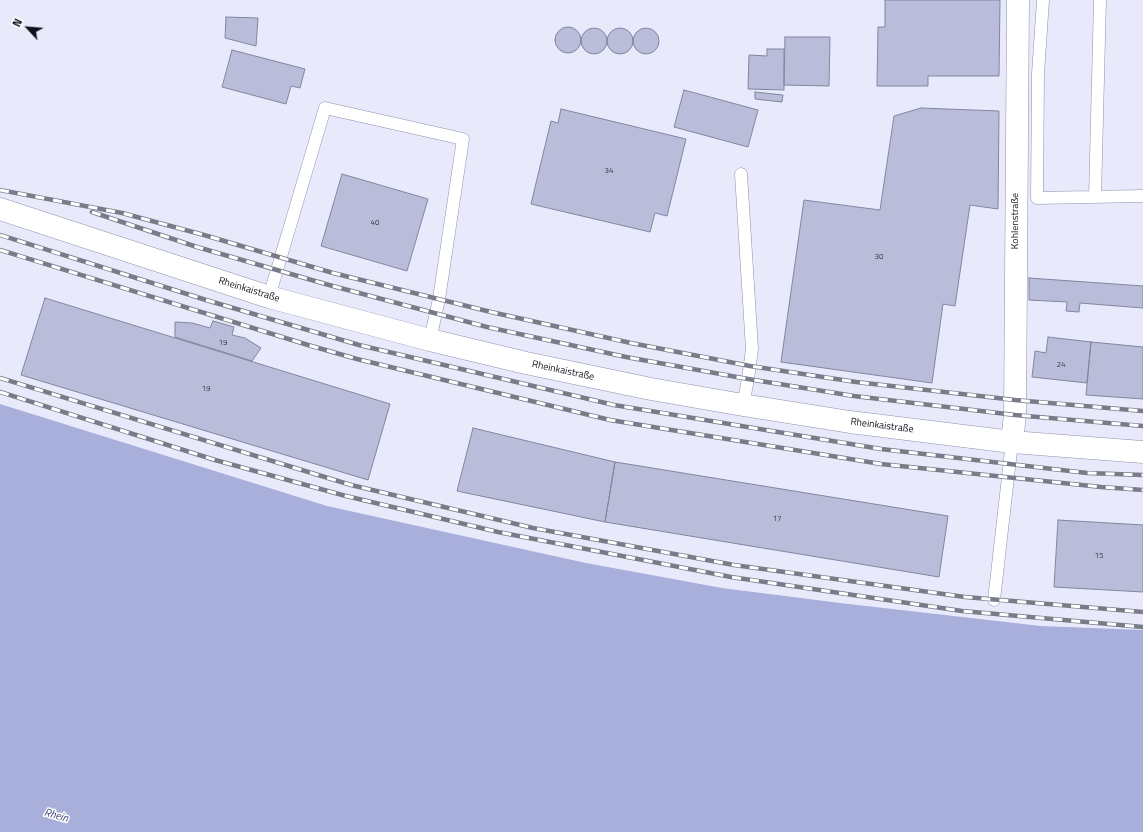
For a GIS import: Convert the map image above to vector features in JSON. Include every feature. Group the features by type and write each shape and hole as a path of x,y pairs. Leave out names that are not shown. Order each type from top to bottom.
{"street":[{"name":"Kohlenstraße","path":"1012,442 1015,415 1018,0"},
{"name":"Rheinkaistraße","path":"0,209 269,297 430,340 526,363 643,387 850,422 1012,442 1143,452"}],"lane":[{"path":"1043,0 1038,74 1037,198 1143,196"},
{"path":"1095,197 1100,0"},
{"path":"269,297 325,108 463,139 439,300 430,340"},
{"path":"742,174 752,349 743,405"},
{"path":"994,600 1012,442"}],"water":[{"name":"Rhein","path":"0,404 327,506 586,563 722,588 840,603 1041,626 1143,630 1143,832 0,832"}],"building":[{"path":"885,0 1000,0 999,76 928,76 928,86 877,86 878,27 885,27"},
{"path":"226,17 258,18 256,46 225,38"},
{"path":"568,27 577,31 581,40 577,49 568,53 559,49 555,40 559,31"},
{"path":"594,28 603,32 607,41 603,50 594,54 585,50 581,41 585,32"},
{"path":"620,28 629,32 633,41 629,50 620,54 611,50 607,41 611,32"},
{"path":"646,28 655,32 659,41 655,50 646,54 637,50 633,41 637,32"},
{"path":"785,37 830,37 829,86 784,85"},
{"path":"767,49 784,49 784,90 748,89 749,55 767,56"},
{"path":"232,50 305,69 300,88 291,86 286,104 222,87"},
{"path":"684,90 758,110 748,147 674,127"},
{"path":"755,92 783,95 782,102 755,99"},
{"path":"921,108 999,111 998,209 970,205 955,306 943,304 932,383 781,362 804,200 880,210 894,116"},
{"path":"561,109 686,139 667,216 655,213 650,232 531,204 551,121 558,123"},
{"path":"342,174 428,199 407,271 321,246"},
{"path":"1029,278 1143,286 1143,308 1080,303 1079,312 1066,311 1067,302 1029,300"},
{"path":"45,298 390,404 368,480 21,375"},
{"path":"213,321 234,327 232,335 245,338 261,348 252,361 175,337 175,322 192,323 210,328"},
{"path":"1048,337 1091,342 1087,383 1032,377 1035,351 1046,353"},
{"path":"1091,342 1143,347 1143,399 1086,395"},
{"path":"473,428 615,462 605,522 457,491"},
{"path":"615,462 948,516 939,577 605,522"},
{"path":"1058,520 1143,525 1143,592 1054,587"}],"railway":[{"path":"0,190 122,213 204,235 333,273 491,312 631,343 750,366 856,382 1015,400 1143,411"},
{"path":"92,212 197,247 329,285 487,327 626,357 854,396 1015,415 1143,426"},
{"path":"0,235 206,300 359,345 614,405 881,449 1087,473 1143,475"},
{"path":"0,250 357,359 610,420 881,464 1143,490"},
{"path":"0,378 351,485 533,528 734,565 965,597 1143,612"},
{"path":"0,392 215,460 346,496 498,532 731,577 962,611 1143,627"}]}
